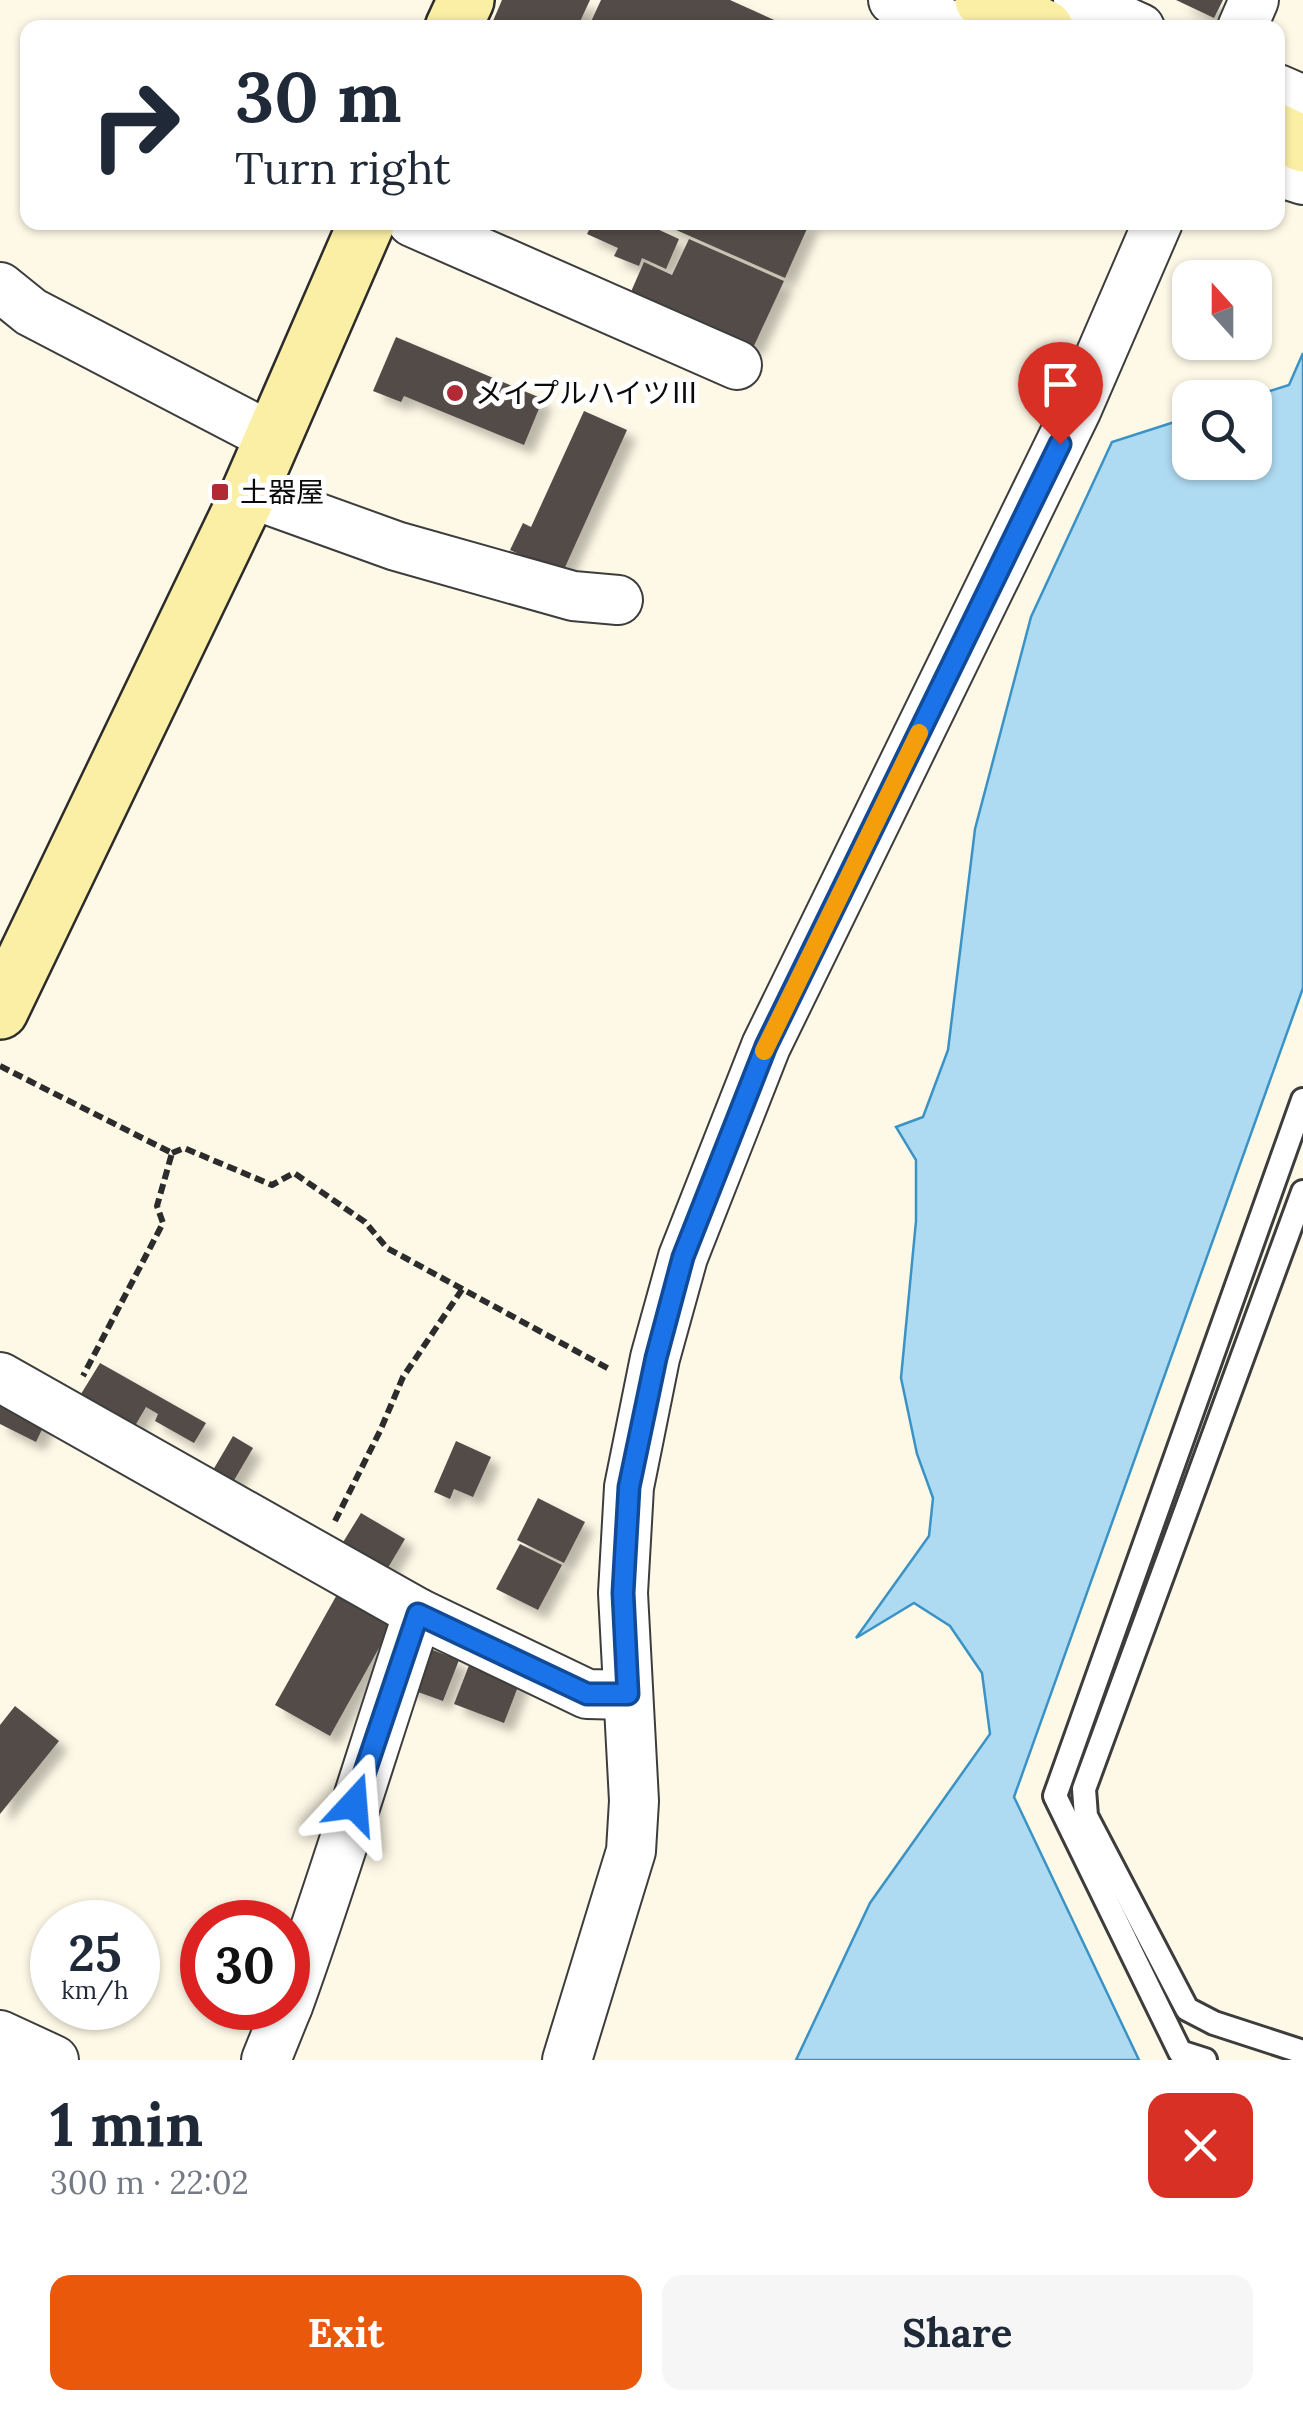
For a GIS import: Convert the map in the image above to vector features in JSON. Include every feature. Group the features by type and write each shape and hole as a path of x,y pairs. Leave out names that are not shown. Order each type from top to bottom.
{"street":[{"path":"894,0 939,20"},
{"path":"983,0 1027,20"},
{"path":"1078,0 1122,20"},
{"path":"0,1011 274,438 364,230"},
{"path":"430,230 737,365"},
{"path":"567,2060 631,1851 634,1801 623,1593 629,1487 683,1257 766,1046 1077,409 1155,230"},
{"path":"0,287 31,312 274,438"},
{"path":"248,493 396,546 573,596 618,600"},
{"path":"0,1378 418,1614 587,1694 628,1694"},
{"path":"310,1943 418,1614"},
{"path":"266,2060 278,2030"},
{"path":"0,2035 54,2060"}],"lane":[{"path":"1206,2060 1180,2052 1055,1796 1303,1100"},
{"path":"1303,1192 1084,1789 1083,1802 1086,1816 1187,2009 1214,2023 1303,2052"}],"path":[{"path":"0,1066 172,1153 184,1148 272,1185 294,1173 365,1222 387,1248 649,1391"},
{"path":"63,1413 163,1224 157,1206 172,1153"},
{"path":"316,1558 403,1377 463,1288"}],"water":[{"path":"1303,353 1303,988 1014,1797 1139,2060 796,2060 870,1903 990,1734 982,1673 950,1626 914,1603 856,1638 929,1536 933,1498 917,1454 901,1378 916,1221 916,1160 896,1127 923,1117 948,1050 975,829 1031,617 1112,442 1172,423 1172,480 1272,480 1272,390 1289,385"}],"building":[{"path":"502,0 590,0 581,20 493,20"},
{"path":"601,0 730,0 774,20 592,20"},
{"path":"1176,0 1223,0 1214,18"},
{"path":"589,230 659,230 679,239 666,269 642,258 639,266 614,256 618,248 587,234"},
{"path":"676,230 806,230 785,278"},
{"path":"689,239 784,281 753,348 630,294 644,262 672,275"},
{"name":"メイプルハイツⅢ","path":"396,337 543,399 524,445 404,396 401,402 373,391"},
{"name":"メイプルハイツⅢ","path":"584,411 627,430 562,574 510,550 523,523 531,527"},
{"path":"100,1363 206,1423 194,1443 155,1421 158,1414 146,1407 128,1438 73,1407"},
{"path":"0,1392 48,1417 36,1442 0,1424"},
{"path":"233,1436 253,1448 226,1494 206,1482"},
{"path":"456,1441 491,1457 473,1497 454,1489 450,1499 434,1492"},
{"path":"538,1498 585,1522 564,1563 517,1540"},
{"path":"361,1513 405,1539 382,1578 337,1552"},
{"path":"520,1544 562,1565 538,1610 496,1589"},
{"path":"339,1591 394,1621 330,1736 275,1705"},
{"path":"420,1645 459,1660 443,1701 404,1687"},
{"path":"471,1660 521,1679 504,1723 454,1704"},
{"path":"15,1706 59,1741 0,1814 0,1725"}],"slow traffic":[{"path":"764,1051 919,733"}],"place":[{"name":"メイプルハイツⅢ","path":"455,393"},
{"name":"土器屋","path":"220,492"}],"route":[{"path":"354,1804 418,1614 587,1694 628,1694 623,1593 629,1487 656,1358 683,1257 766,1046 1060,444"}]}
